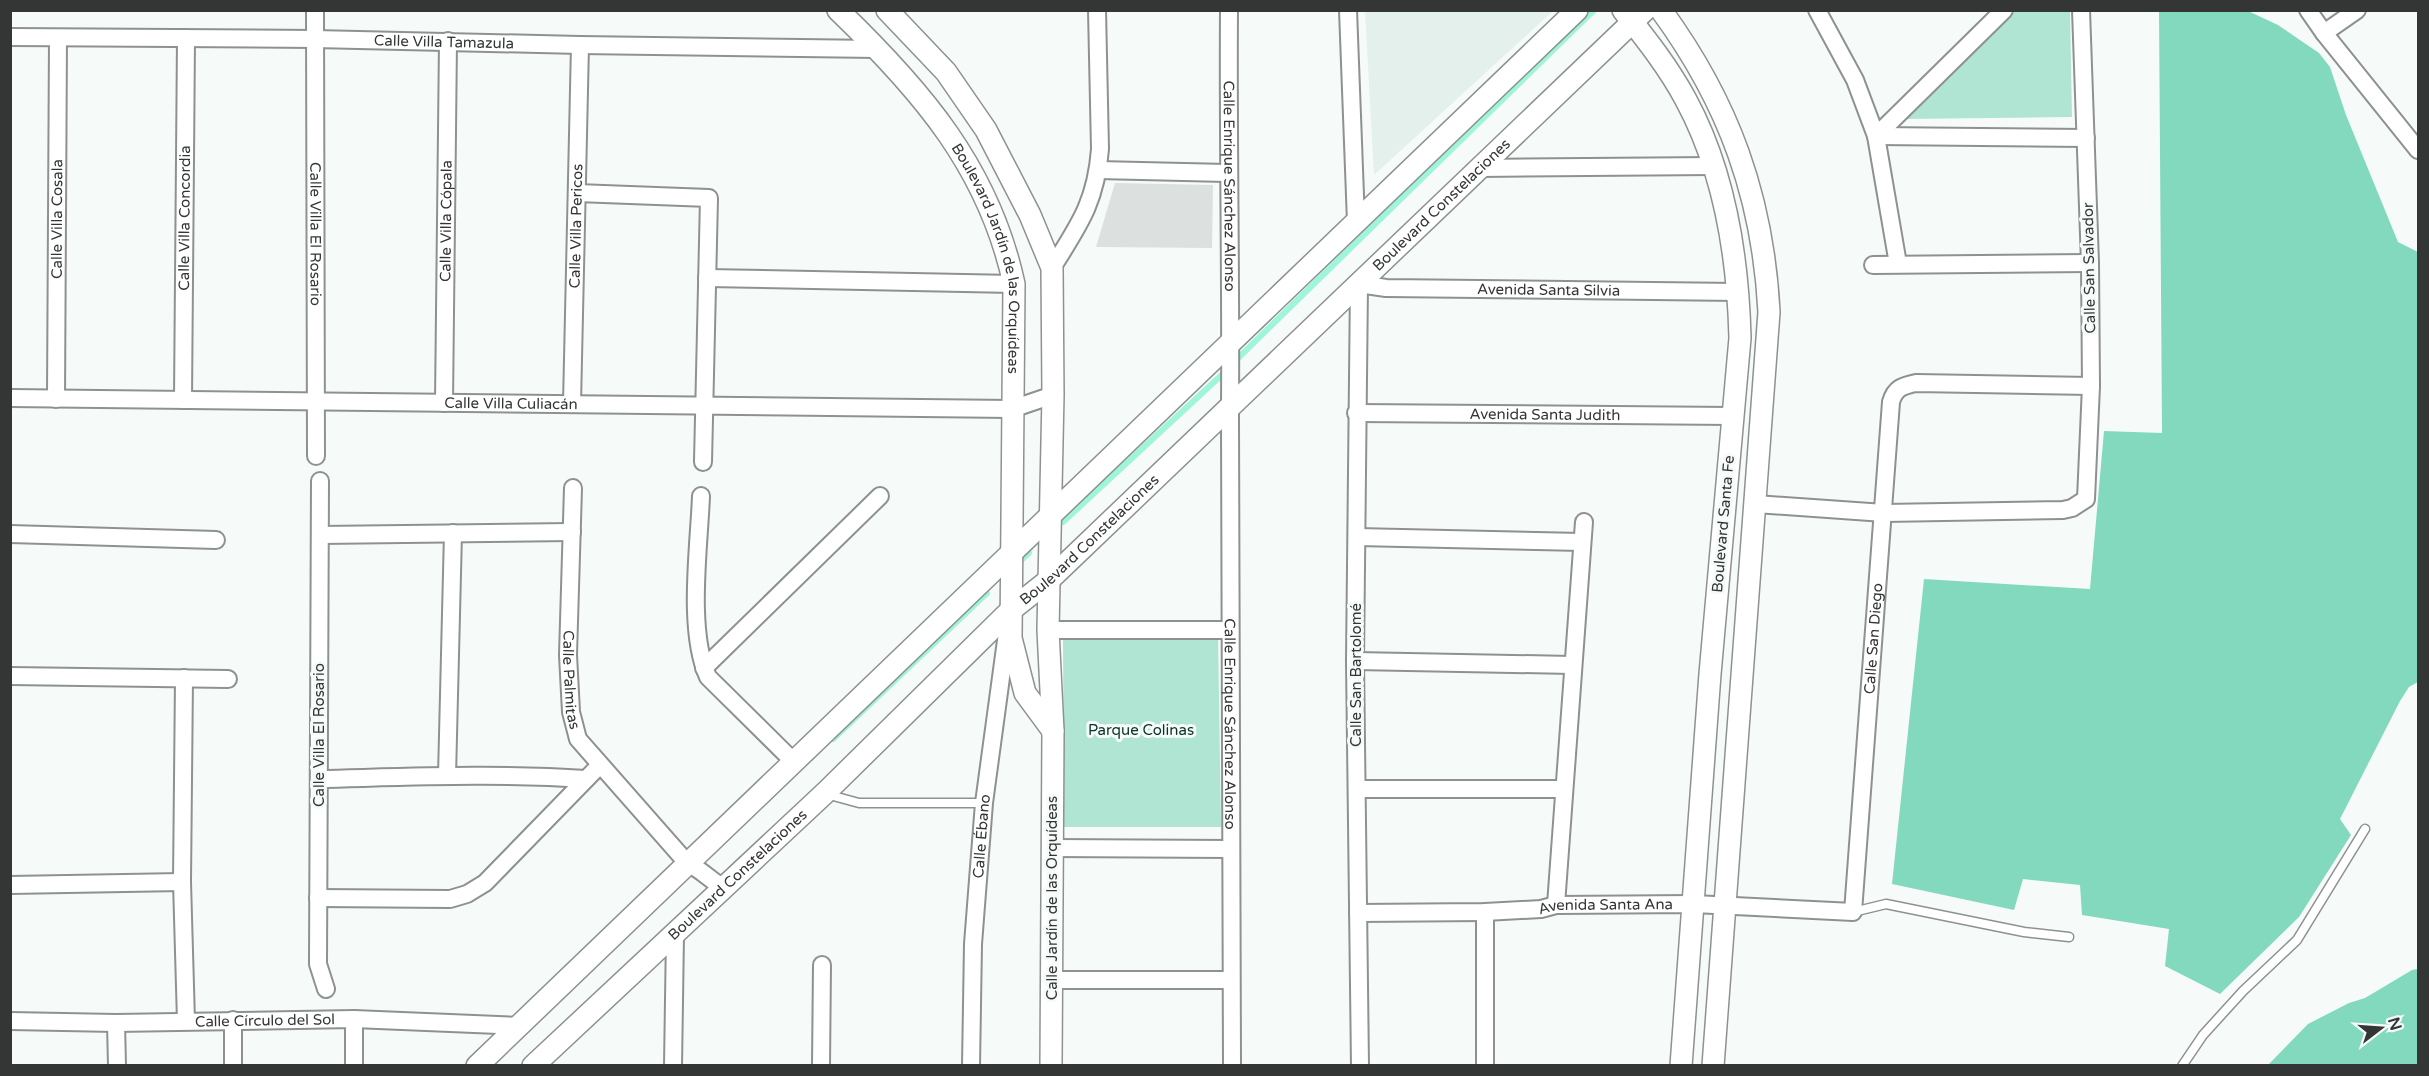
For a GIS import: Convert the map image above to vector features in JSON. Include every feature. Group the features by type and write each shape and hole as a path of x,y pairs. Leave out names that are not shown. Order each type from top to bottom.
{"street":[{"name":"Calle Villa El Rosario","path":"315,10 316,456"},
{"name":"Boulevard Jardín de las Orquídeas","path":"838,10 878,49 945,127 972,169 1008,256 1014,284 1011,610"},
{"path":"887,10 946,72 986,130 1030,215 1052,268 1052,512"},
{"path":"1052,268 1081,221 1094,191 1098,170 1100,149 1097,10"},
{"name":"Calle Enrique Sánchez Alonso","path":"1229,10 1228,630 1232,1065"},
{"path":"1348,10 1356,222"},
{"path":"477,1065 691,865 793,761 1011,555 1052,512 1230,351 1356,222 1577,10"},
{"name":"Boulevard Santa Fe","path":"1660,10 1699,68 1730,127 1743,163 1760,233 1769,312 1713,1065"},
{"path":"1876,136 2004,10"},
{"name":"Calle San Salvador","path":"1884,513 2063,510 2086,499 2091,386 2090,263 2081,10"},
{"path":"2308,10 2418,150"},
{"path":"2324,33 2357,10"},
{"name":"Boulevard Santa Fe","path":"1631,14 1685,99 1714,166 1726,210 1738,292 1740,338 1710,674 1681,1065"},
{"name":"Boulevard Constelaciones","path":"533,1065 675,935 719,886 825,793 1011,610 1049,580 1359,284 1480,168 1631,14"},
{"path":"1825,14 1855,80 1876,136 1898,264"},
{"name":"Calle Villa Tamazula","path":"10,37 315,39 878,49"},
{"name":"Calle Villa Cosala","path":"56,399 58,38"},
{"name":"Calle Villa Concordia","path":"183,400 186,38"},
{"name":"Calle Villa Cópala","path":"444,403 448,41"},
{"name":"Calle Villa Pericos","path":"572,404 580,45"},
{"path":"1876,136 2086,138"},
{"path":"1480,168 1714,166"},
{"path":"1098,170 1227,173"},
{"path":"577,192 709,198 703,462"},
{"path":"1873,265 2090,263"},
{"path":"707,278 1014,284"},
{"name":"Avenida Santa Silvia","path":"1359,284 1386,288 1738,292"},
{"name":"Calle San Bartolomé","path":"1359,284 1355,661 1360,1065"},
{"name":"Calle San Diego","path":"1853,912 1891,402 1894,393 1898,388 1916,383 2091,386"},
{"name":"Calle Villa Culiacán","path":"10,398 1012,409 1053,395"},
{"name":"Avenida Santa Judith","path":"1356,413 1732,416"},
{"name":"Calle Villa El Rosario","path":"320,481 318,964 326,989"},
{"name":"Calle Palmitas","path":"573,488 568,655 571,712 578,739 691,865 719,886"},
{"path":"701,496 696,612 697,648 708,677 793,761"},
{"path":"704,668 880,496"},
{"path":"1756,504 1884,513"},
{"name":"Calle Jardín de las Orquídeas","path":"1051,1065 1053,731 1047,630 1052,512"},
{"path":"1556,905 1584,522"},
{"path":"320,535 572,532"},
{"path":"447,776 453,533"},
{"path":"10,534 216,540"},
{"path":"1357,537 1582,542"},
{"path":"1011,610 1011,638 1025,693 1053,731"},
{"name":"Calle Ébano","path":"971,1065 973,944 984,803 1011,610"},
{"path":"1047,630 1228,630"},
{"path":"1355,661 1572,665"},
{"path":"10,676 228,679"},
{"path":"184,678 182,882 186,1021"},
{"path":"318,898 450,899 467,894 485,883 600,765"},
{"path":"319,779 447,776 586,778"},
{"path":"1357,789 1564,789"},
{"path":"1052,848 1230,849"},
{"path":"10,885 182,882"},
{"name":"Avenida Santa Ana","path":"1358,913 1485,912 1541,909 1556,905 1694,904 1853,912"},
{"path":"1485,912 1485,1065"},
{"path":"673,1065 675,935"},
{"path":"821,1065 822,964"},
{"path":"1051,980 1231,981"},
{"path":"354,1019 354,1065"},
{"name":"Calle Círculo del Sol","path":"10,1021 116,1023 354,1019 520,1026"},
{"path":"233,1020 233,1065"},
{"path":"116,1023 117,1065"}],"lane":[{"path":"825,793 859,803 984,803"},
{"path":"2182,1065 2203,1035 2243,991 2297,940 2365,829"},
{"path":"1853,912 1886,904 2024,932 2069,938"}],"shaded area":[{"path":"1365,10 1553,10 1553,11 1374,175"}],"green space":[{"path":"2014,11 2070,11 2072,117 1905,119"},
{"path":"2159,11 2248,11 2278,25 2319,53 2330,67 2346,115 2398,242 2418,252 2418,682 2409,687 2400,701 2340,819 2351,835 2299,917 2220,994 2165,966 2169,929 2082,915 2080,885 2023,879 2014,910 1892,884 1924,579 2090,589 2104,431 2162,433"},
{"name":"Parque Colinas","path":"1218,631 1221,827 1064,827 1063,633"},
{"path":"2418,969 2418,1065 2268,1065 2308,1024 2349,1003 2365,998 2412,970"}],"building":[{"path":"1115,183 1213,185 1212,248 1096,247"}],"waterway":[{"path":"1234,362 1594,10"},
{"path":"1063,522 1227,370"},
{"path":"1018,563 1029,553"},
{"path":"833,739 987,593"}]}
